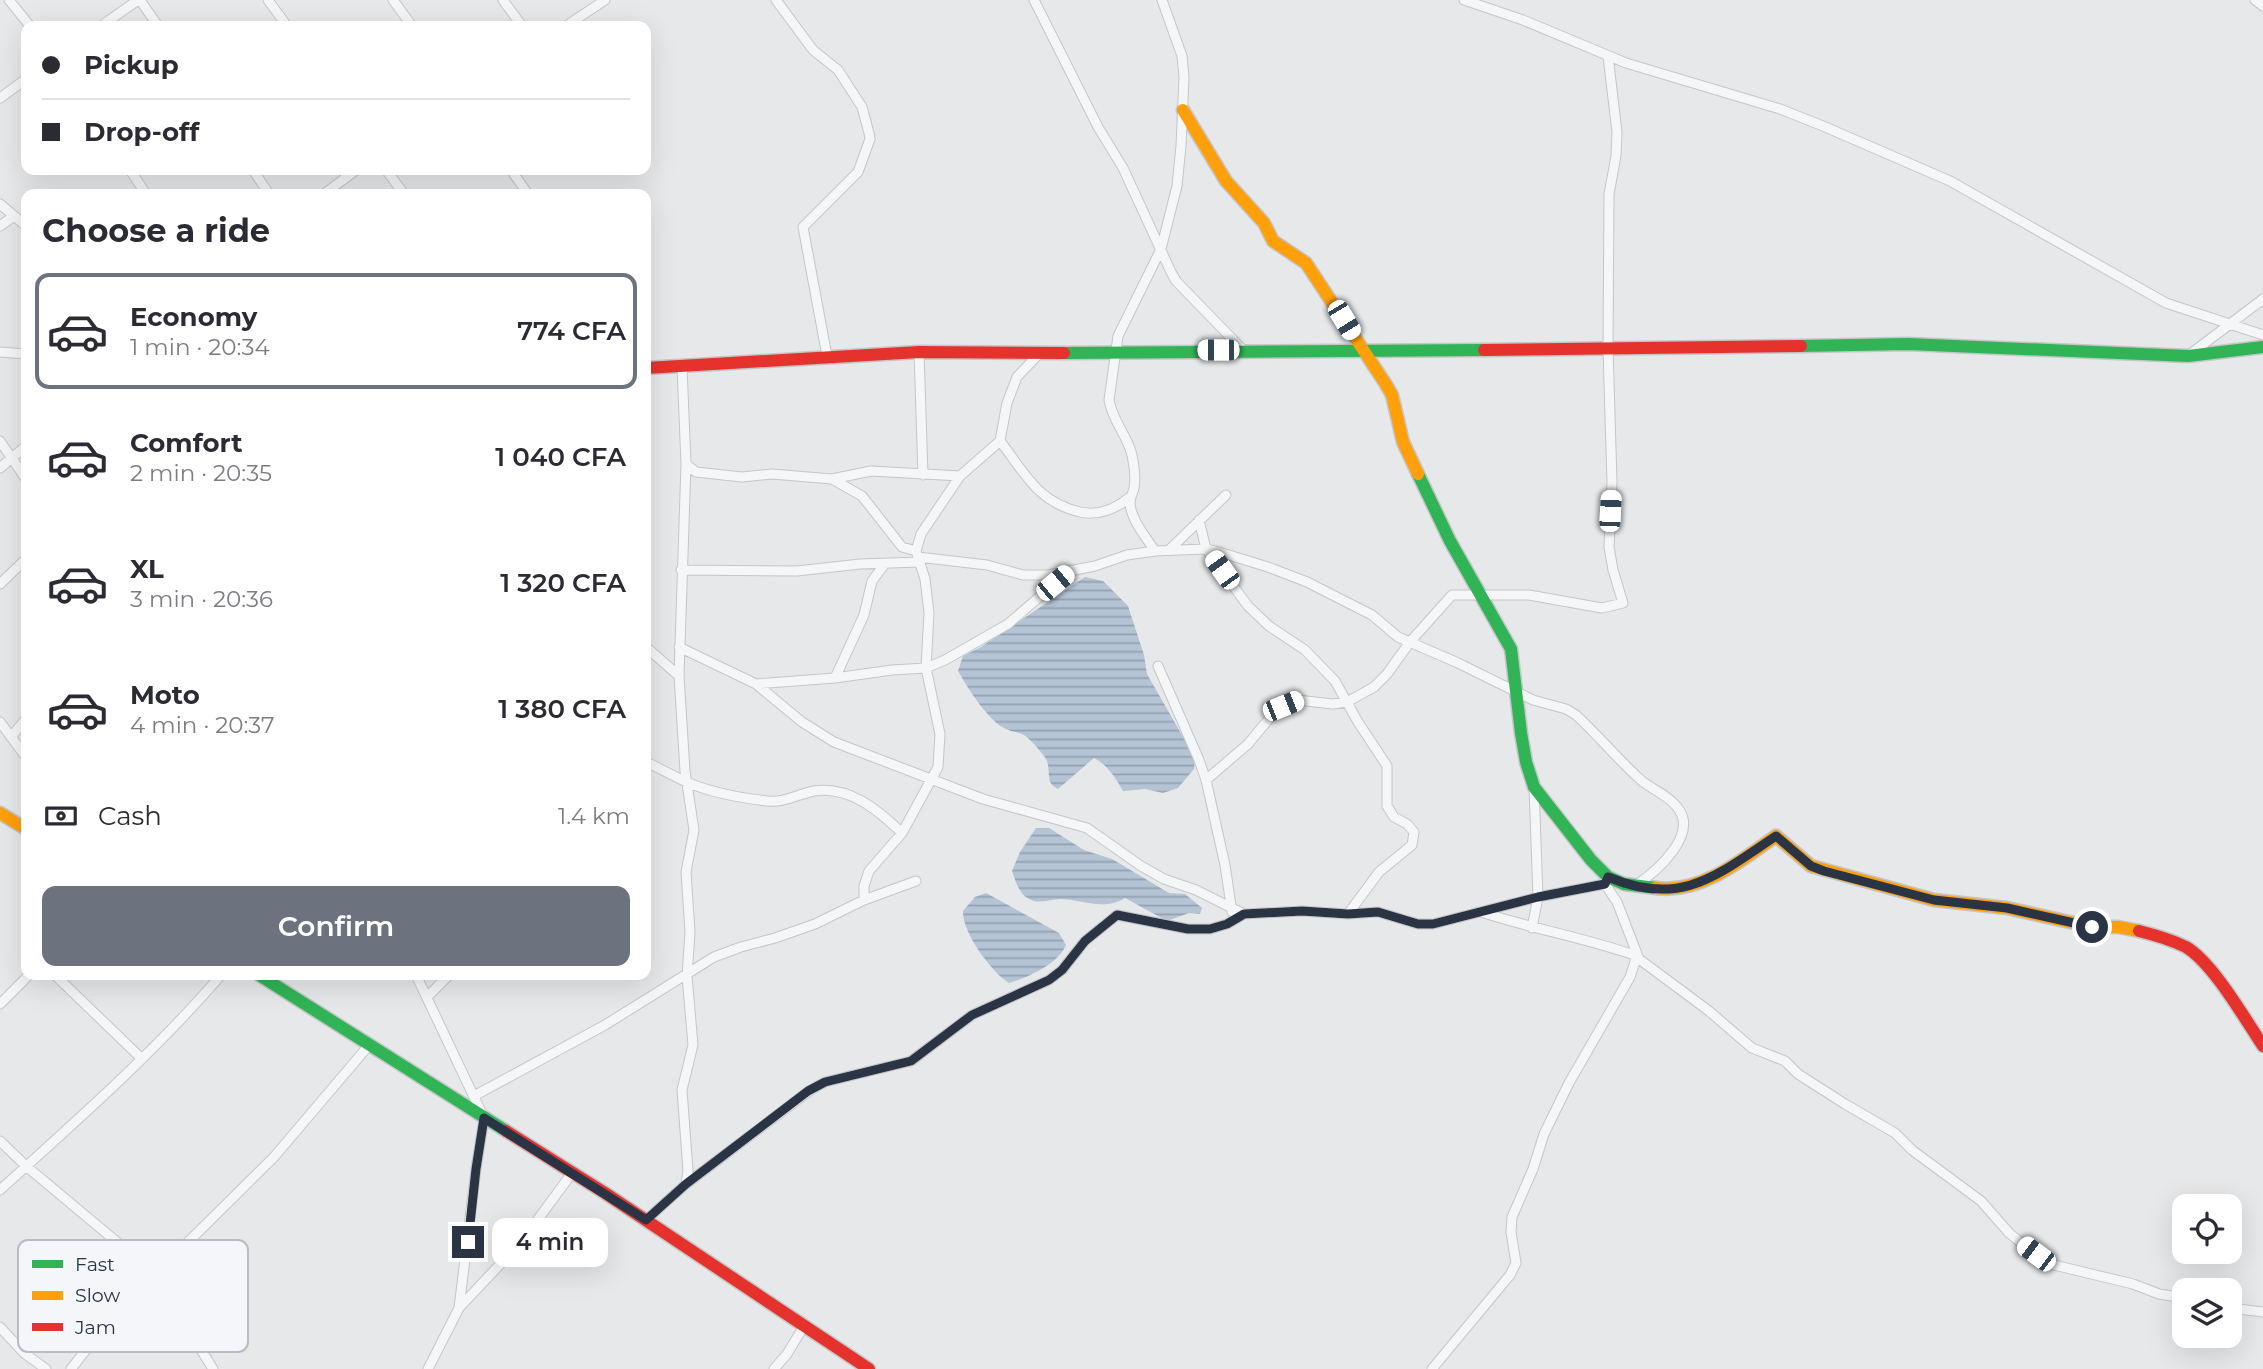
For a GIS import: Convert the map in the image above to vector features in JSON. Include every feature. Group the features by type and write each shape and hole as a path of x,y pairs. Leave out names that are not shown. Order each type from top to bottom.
{"street":[{"path":"9,0 26,21"},
{"path":"108,21 139,0 154,21"},
{"path":"268,0 283,21"},
{"path":"393,0 408,21"},
{"path":"503,0 518,21"},
{"path":"574,21 605,0"},
{"path":"776,0 813,50 838,70 862,107 870,139 858,172 803,227 827,356"},
{"path":"1034,0 1098,127 1123,168 1176,281 1243,350"},
{"path":"1155,551 1130,507 1130,497 1135,487 1132,454 1110,409 1109,400 1115,351 1123,324 1136,303 1161,249 1177,186 1183,110 1182,56 1163,0"},
{"path":"1464,0 1523,20 1608,56 1780,109 1876,148 1950,181 2166,303 2229,326 2263,335"},
{"path":"2255,0 2263,6"},
{"path":"1206,780 1248,744 1283,706 1297,700 1333,704 1347,702 1367,692 1380,681 1452,595 1529,595 1602,608 1623,603 1609,547 1612,482 1608,349 1609,194 1618,132 1608,56"},
{"path":"0,98 21,83"},
{"path":"1183,110 1226,181 1264,223 1273,241 1306,263 1392,395 1403,442 1450,541 1511,649 1521,733 1534,787 1538,897 1532,928"},
{"path":"331,189 349,175"},
{"path":"0,204 21,222"},
{"path":"0,226 14,216"},
{"path":"2188,356 2263,299"},
{"path":"651,368 919,352 1040,354 1115,351 1608,349 1908,344 2188,356 2263,347"},
{"path":"0,352 21,354"},
{"path":"919,352 923,475"},
{"path":"864,900 864,886 869,872 902,833 938,767 940,734 926,668 929,613 925,579 918,557 926,524 960,476 1000,441 1007,403 1017,377 1040,354"},
{"path":"682,367 686,464 679,676 687,782 694,830 686,872 690,932 687,976 693,1045 682,1090 688,1171 686,1184"},
{"path":"0,441 21,472"},
{"path":"1000,441 1037,489 1053,503 1086,513 1099,513 1130,497"},
{"path":"0,468 21,451"},
{"path":"686,464 696,472 742,477 772,474 832,479 871,471 960,476"},
{"path":"832,479 862,496 902,547 918,557"},
{"path":"1170,549 1226,495"},
{"path":"1199,520 1206,549 1248,606 1269,626 1315,660 1335,681 1387,766 1387,806 1394,817 1411,828 1414,837 1412,845 1379,872 1348,914"},
{"path":"681,570 797,571 846,565 884,565 918,557 987,565 1023,575 1068,572 1107,563 1127,555 1170,549 1206,549 1268,567 1307,582 1366,611 1398,637 1518,693 1576,715 1643,782 1668,798 1682,813 1677,846 1653,874 1636,885"},
{"path":"0,584 21,564"},
{"path":"835,678 867,605 872,581 884,565"},
{"path":"756,684 926,668 1008,624 1068,572"},
{"path":"679,648 756,684 802,722 834,742 983,799 1070,821 1087,828 1164,879 1196,890 1244,914"},
{"path":"651,651 679,676"},
{"path":"1158,666 1206,780 1234,920"},
{"path":"0,722 21,750"},
{"path":"11,737 21,725"},
{"path":"651,766 711,791 771,801 784,801 813,792 843,792 874,807 902,833"},
{"path":"1432,1369 1510,1275 1516,1263 1511,1232 1512,1217 1519,1197 1533,1169 1544,1134 1569,1083 1630,977 1637,956 1607,881 1534,787"},
{"path":"0,813 21,826"},
{"path":"646,1220 686,1184 808,1091 825,1082 911,1061 972,1015 1049,980 1062,970 1085,941 1117,915 1188,929 1210,929 1244,914 1302,911 1348,914 1378,912 1425,924 1607,881 1663,889 1687,887 1729,869 1776,836 1811,866 1824,871 1934,900 2007,908 2092,927 2152,934 2187,948 2225,990 2263,1045"},
{"path":"474,1096 605,1025 687,976 700,965 723,954 815,924 864,900 916,881"},
{"path":"1481,912 1532,928 1578,937 1637,956 1709,1010 1752,1048 1785,1061 1798,1074 1895,1133 1912,1150 1981,1201 2010,1234 2036,1254 2054,1265 2172,1296"},
{"path":"0,1004 24,980"},
{"path":"60,980 142,1059"},
{"path":"0,1190 142,1059 217,980"},
{"path":"267,980 646,1220 869,1369"},
{"path":"419,980 484,1118 459,1308"},
{"path":"428,996 444,980"},
{"path":"188,1240 274,1157 370,1044"},
{"path":"0,1141 115,1240"},
{"path":"428,1369 459,1308 522,1241 572,1173"},
{"path":"2242,1309 2263,1312"},
{"path":"774,1369 804,1326"},
{"path":"0,1327 18,1346"},
{"path":"23,1352 46,1369"},
{"path":"71,1369 84,1352"},
{"path":"203,1352 213,1369"}],"water":[{"path":"1085,577 1103,581 1128,606 1144,655 1147,674 1195,758 1194,769 1178,788 1163,793 1145,789 1123,791 1107,768 1094,758 1058,789 1054,787 1050,781 1047,761 1034,744 1021,734 999,725 973,695 958,671 963,656 981,647"},
{"path":"1036,828 1049,828 1084,850 1112,859 1169,893 1185,894 1202,908 1200,914 1189,913 1167,921 1125,898 1102,904 1061,899 1040,902 1025,897 1012,871 1020,852"},
{"path":"986,893 1059,933 1066,945 1057,958 1042,969 1009,983 1002,978 979,951 964,920 963,911 975,897"}],"traffic: fast":[{"path":"1801,346 1908,344 2188,356 2263,347"},
{"path":"1064,353 1484,350"},
{"path":"1418,474 1450,541 1511,649 1521,733 1534,787 1591,860 1608,877 1624,884 1656,888"},
{"path":"267,980 506,1131"}],"traffic: slow":[{"path":"1183,110 1226,181 1264,223 1273,241 1306,263 1385,383 1392,395 1403,442 1418,474"},
{"path":"0,813 21,826"},
{"path":"1656,888 1689,886 1705,881 1735,865 1776,836 1811,866 1934,900 2007,908 2092,927 2118,927 2139,931"}],"traffic: jam":[{"path":"1484,350 1801,346"},
{"path":"651,368 919,352 1064,353"},
{"path":"2139,931 2186,947 2207,965 2263,1046"},
{"path":"506,1131 605,1193 869,1369"}],"route":[{"path":"468,1242 484,1118 646,1220 686,1184 808,1091 825,1082 911,1061 972,1015 1049,980 1062,970 1085,941 1117,915 1188,929 1210,929 1227,924 1244,914 1302,911 1348,914 1378,912 1418,924 1433,924 1538,897 1605,884 1608,877 1624,884 1663,889 1687,887 1729,869 1776,836 1811,866 1824,871 1934,900 2007,908 2092,927"}]}
